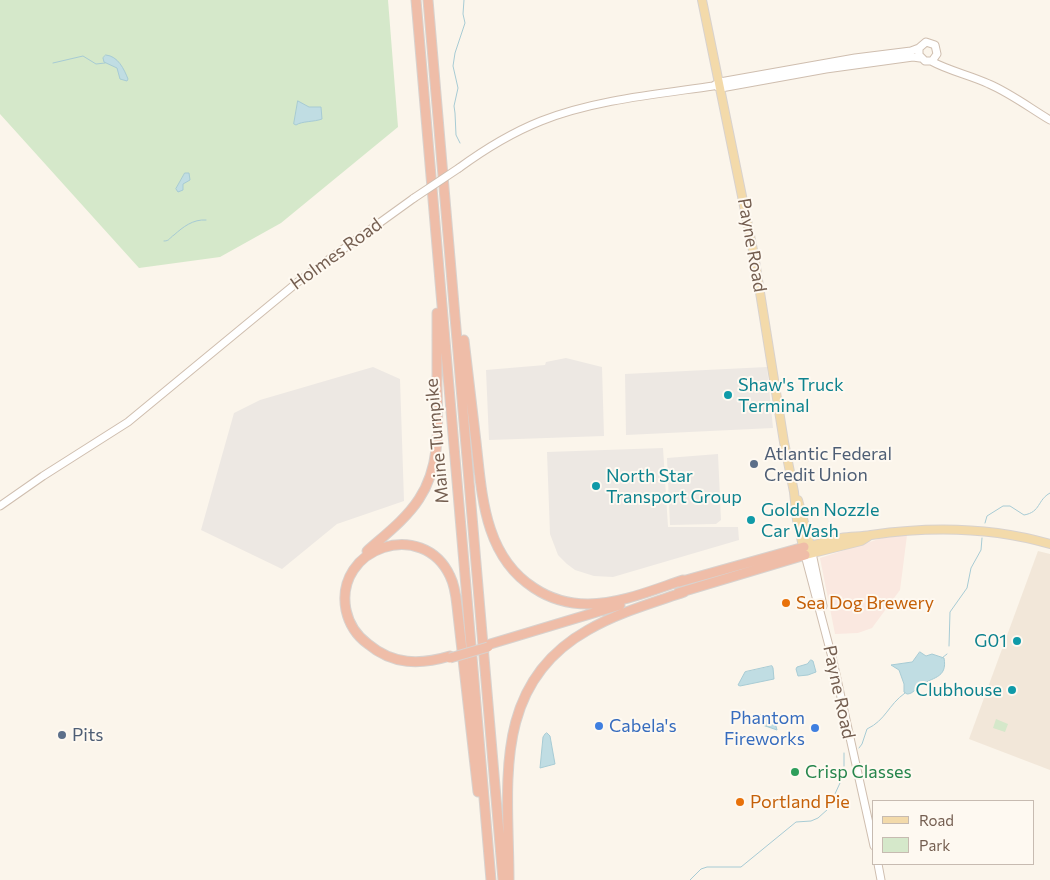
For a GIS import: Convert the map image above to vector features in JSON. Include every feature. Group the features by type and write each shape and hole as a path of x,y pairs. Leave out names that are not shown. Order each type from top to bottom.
{"highway":[{"name":"Maine Turnpike","path":"416,0 492,880"},
{"name":"Maine Turnpike","path":"428,0 503,880"},
{"path":"448,234 459,299 483,501 492,536 506,563 520,578 537,590 556,599 580,604 596,604 621,599 684,580 808,550"},
{"path":"438,261 438,431 432,471 424,490 412,507 354,565 346,579 342,599 350,628 363,644 380,655 390,660 410,664 430,664 450,657"},
{"path":"487,828 481,816 457,606 454,585 450,576 438,559 421,548 411,545 386,546 371,552 363,559 351,575 345,594 347,615 351,625 360,637 375,651 399,661 419,663 434,661 450,657 488,646 633,604 684,592"},
{"path":"509,880 510,748 517,715 543,668 571,641 587,630 604,622 684,592 808,550"},
{"path":"488,646 614,606 684,580"}],"main road":[{"name":"Payne Road","path":"702,0 754,255 784,442 794,492 797,520 808,550"},
{"path":"808,550 861,541 869,536 915,530 958,529 1002,533 1050,544"}],"street":[{"path":"718,85 855,58 911,52 926,42 932,43 938,50 934,59"},
{"path":"919,48 920,58"},
{"path":"718,85 913,57 925,61 934,59"},
{"path":"934,59 943,68 951,69 995,87 1050,120"},
{"name":"Holmes Road","path":"0,506 128,422 298,281 414,198 503,139 543,120 568,112 602,104 718,85"},
{"name":"Payne Road","path":"808,550 872,837"},
{"path":"878,865 881,880"}],"shaded area":[{"path":"566,358 602,367 604,436 489,440 486,370 545,365 546,362"},
{"path":"373,367 400,379 404,501 337,524 282,569 201,530 234,413 260,400"},
{"path":"767,367 773,428 626,435 625,374"},
{"path":"663,448 668,527 738,527 739,540 613,577 594,576 575,570 567,564 558,555 550,534 547,452"},
{"path":"718,454 721,520 716,524 670,525 667,458"},
{"path":"907,535 900,590 872,628 858,633 835,634 820,558 882,538"},
{"path":"1038,551 1050,554 1050,770 969,739"}],"green space":[{"path":"0,0 388,0 398,127 281,223 220,257 139,268 0,114"},
{"path":"996,719 1008,724 1005,732 993,728"}],"water":[{"path":"106,55 114,58 120,64 125,71 127,81 120,79 117,68 104,62 103,58"},
{"path":"298,101 309,107 321,107 322,119 294,124"},
{"path":"185,173 189,173 190,180 183,184 183,190 178,192 176,189"},
{"path":"920,652 926,656 932,654 944,658 945,665 941,674 907,694 904,692 904,684 899,670 891,665 912,662"},
{"path":"811,660 816,672 798,676 797,667 807,664"},
{"path":"772,666 774,679 738,685 745,672"},
{"path":"763,714 771,717 777,730 745,719"},
{"path":"547,733 550,736 555,764 540,768 543,737"}],"waterway":[{"path":"460,143 456,135 454,106 458,88 453,66 455,53 465,23 463,14 464,0"},
{"path":"53,63 83,56 96,64 105,63"},
{"path":"164,241 188,224 206,220"},
{"path":"985,523 987,516 1003,506 1010,506 1024,515 1029,513 1036,509 1050,493"},
{"path":"949,646 950,612 967,588 971,568 981,550 982,538"},
{"path":"942,658 947,654"},
{"path":"859,748 867,729 879,721 905,693"},
{"path":"844,753 844,766"},
{"path":"690,880 701,869 707,867 741,867 796,822 811,821 818,818 828,809 840,783"}],"place":[{"name":"Shaw's Truck Terminal","path":"728,395"},
{"name":"Atlantic Federal Credit Union","path":"754,464"},
{"name":"North Star Transport Group","path":"596,486"},
{"name":"Golden Nozzle Car Wash","path":"751,520"},
{"name":"Sea Dog Brewery","path":"786,603"},
{"name":"G01","path":"1017,641"},
{"name":"Clubhouse","path":"1012,690"},
{"name":"Cabela's","path":"599,726"},
{"name":"Phantom Fireworks","path":"815,728"},
{"name":"Pits","path":"62,735"},
{"name":"Crisp Classes","path":"795,772"},
{"name":"Portland Pie","path":"740,802"}]}
